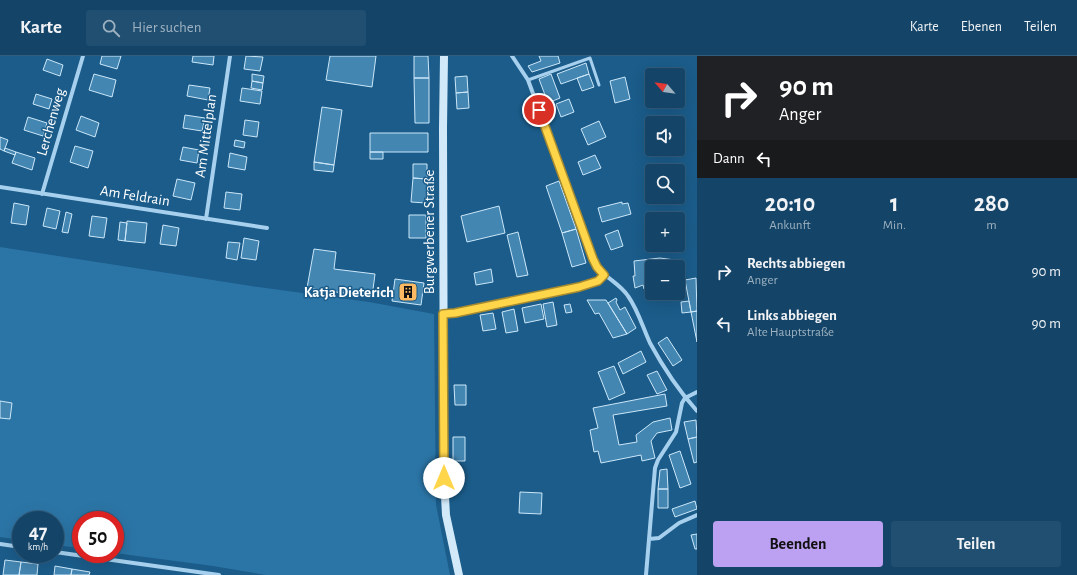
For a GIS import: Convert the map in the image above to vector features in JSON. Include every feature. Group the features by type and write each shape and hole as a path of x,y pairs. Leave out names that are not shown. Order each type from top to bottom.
{"main road":[{"name":"Burgwerbener Straße","path":"444,56 444,499 449,531 459,575"}],"street":[{"name":"Lerchenweg","path":"42,194 83,56"},
{"name":"Am Mittelplan","path":"206,219 230,56"},
{"path":"512,56 528,80 597,267 604,275 622,288 629,297 651,344 686,398 697,411"},
{"name":"Am Feldrain","path":"0,187 267,228"},
{"path":"443,314 455,313 576,288 598,281 604,275"},
{"path":"646,575 655,468 658,460 676,432 682,403 686,398 697,392"},
{"path":"649,539 658,538 679,523 697,515"},
{"path":"0,544 12,546"},
{"path":"64,553 218,575"}],"lane":[{"path":"528,80 590,58 599,85"}],"shaded area":[{"path":"0,247 258,287 369,302 434,314 436,505 450,575 266,575 213,566 124,554 124,511 72,511 72,547 64,546 64,511 12,511 12,539 0,537"}],"building":[{"path":"102,56 121,56 117,69 100,64"},
{"path":"193,56 214,56 213,65 192,62"},
{"path":"246,56 263,57 260,71 244,69"},
{"path":"330,56 376,56 372,87 326,80"},
{"path":"414,56 428,56 429,78 414,78"},
{"path":"539,56 558,56 560,63 532,72 528,66 541,61"},
{"path":"47,59 63,65 60,76 43,70"},
{"path":"586,63 589,74 561,84 557,74"},
{"path":"94,74 116,80 112,97 89,90"},
{"path":"252,74 264,76 263,83 252,81"},
{"path":"551,74 560,98 548,103 539,79"},
{"path":"589,74 594,87 582,91 577,78"},
{"path":"467,76 468,92 456,93 455,77"},
{"path":"625,77 630,99 615,103 610,81"},
{"path":"414,78 429,78 429,123 415,123"},
{"path":"252,81 263,83 262,90 251,88"},
{"path":"189,85 210,88 208,100 187,96"},
{"path":"242,88 262,91 260,104 240,101"},
{"path":"468,92 469,108 457,109 456,93"},
{"path":"36,94 52,99 49,109 33,104"},
{"path":"569,99 574,112 561,117 556,104"},
{"path":"322,107 342,110 334,165 314,162"},
{"path":"185,115 205,118 202,131 183,128"},
{"path":"81,116 99,123 95,137 76,130"},
{"path":"28,117 47,123 43,136 24,130"},
{"path":"245,120 259,122 257,137 243,135"},
{"path":"599,121 606,137 588,145 581,129"},
{"path":"370,133 428,133 428,152 370,152"},
{"path":"0,137 8,140 4,151 0,149"},
{"path":"235,140 245,142 244,148 234,146"},
{"path":"75,146 93,151 88,168 70,162"},
{"path":"183,147 199,150 197,163 180,160"},
{"path":"5,148 16,152 15,155 4,151"},
{"path":"16,152 35,158 32,170 12,163"},
{"path":"370,152 383,152 383,159 370,159"},
{"path":"230,153 247,157 245,170 228,167"},
{"path":"595,155 601,168 583,175 578,162"},
{"path":"314,162 334,165 333,172 314,170"},
{"path":"413,164 427,164 427,179 413,178"},
{"path":"413,178 427,179 426,203 411,202"},
{"path":"177,179 195,183 191,200 173,196"},
{"path":"559,181 576,229 562,233 546,186"},
{"path":"226,192 242,194 240,210 224,208"},
{"path":"622,202 622,204 628,203 631,214 602,222 598,208"},
{"path":"14,203 29,206 26,225 11,223"},
{"path":"499,206 505,233 467,242 461,216"},
{"path":"47,208 60,211 56,229 43,226"},
{"path":"66,212 72,214 68,233 62,232"},
{"path":"409,215 426,215 426,238 409,238"},
{"path":"92,216 107,218 104,238 89,236"},
{"path":"127,221 147,223 145,243 125,241"},
{"path":"120,222 127,223 125,241 118,240"},
{"path":"163,225 179,228 176,246 160,244"},
{"path":"576,229 586,263 572,267 562,233"},
{"path":"618,230 623,246 611,250 605,235"},
{"path":"518,232 528,275 517,277 507,235"},
{"path":"244,238 259,241 256,260 241,258"},
{"path":"228,242 240,243 237,260 226,258"},
{"path":"314,249 336,252 334,269 375,274 372,297 307,288"},
{"path":"660,258 675,260 645,260 644,289 643,285 635,288 633,276 635,276 634,261"},
{"path":"491,269 493,282 476,285 474,273"},
{"path":"696,278 697,311 691,312 685,280"},
{"name":"Katja Dieterich","path":"395,279 424,283 421,305 392,301"},
{"path":"616,298 616,302 620,310 625,307 636,328 627,334 608,303"},
{"path":"587,300 606,300 627,334 613,338 599,313 595,314"},
{"path":"689,301 691,312 682,313 681,302"},
{"path":"553,302 557,325 547,327 543,304"},
{"path":"541,304 544,319 525,323 522,308"},
{"path":"570,304 572,312 566,313 564,305"},
{"path":"514,309 518,331 506,333 502,312"},
{"path":"697,311 697,342 691,312"},
{"path":"493,313 496,329 483,331 480,315"},
{"path":"667,337 682,360 673,366 658,343"},
{"path":"641,351 646,362 623,374 618,363"},
{"path":"614,366 625,393 609,400 598,372"},
{"path":"657,371 667,390 657,394 647,375"},
{"path":"454,385 466,385 466,405 455,405"},
{"path":"665,394 667,406 613,415 619,445 637,442 636,435 653,422 670,418 672,430 657,433 651,441 655,458 642,461 641,455 601,463 598,451 594,452 590,430 598,428 593,408"},
{"path":"0,401 12,403 10,419 0,418"},
{"path":"696,420 697,437 688,439 684,422"},
{"path":"453,437 465,437 465,461 453,461"},
{"path":"697,437 697,462 694,463 688,439"},
{"path":"680,451 691,484 680,488 669,455"},
{"path":"667,469 668,489 658,489 660,470"},
{"path":"658,489 668,489 668,508 658,508"},
{"path":"520,492 542,493 541,514 519,513"},
{"path":"695,501 697,509 675,517 672,509"},
{"path":"697,534 697,549 695,549 691,535"},
{"path":"5,560 12,561 12,563 21,563 19,575 3,575"},
{"path":"21,563 38,564 37,575 19,575"},
{"path":"55,566 72,569 71,575 54,575"},
{"path":"72,569 90,572 89,575 71,575"}],"place":[{"name":"Katja Dieterich","path":"408,292"}],"route":[{"path":"444,478 443,314 453,314 579,287 598,281 604,275 597,267 593,259 539,110"}]}
